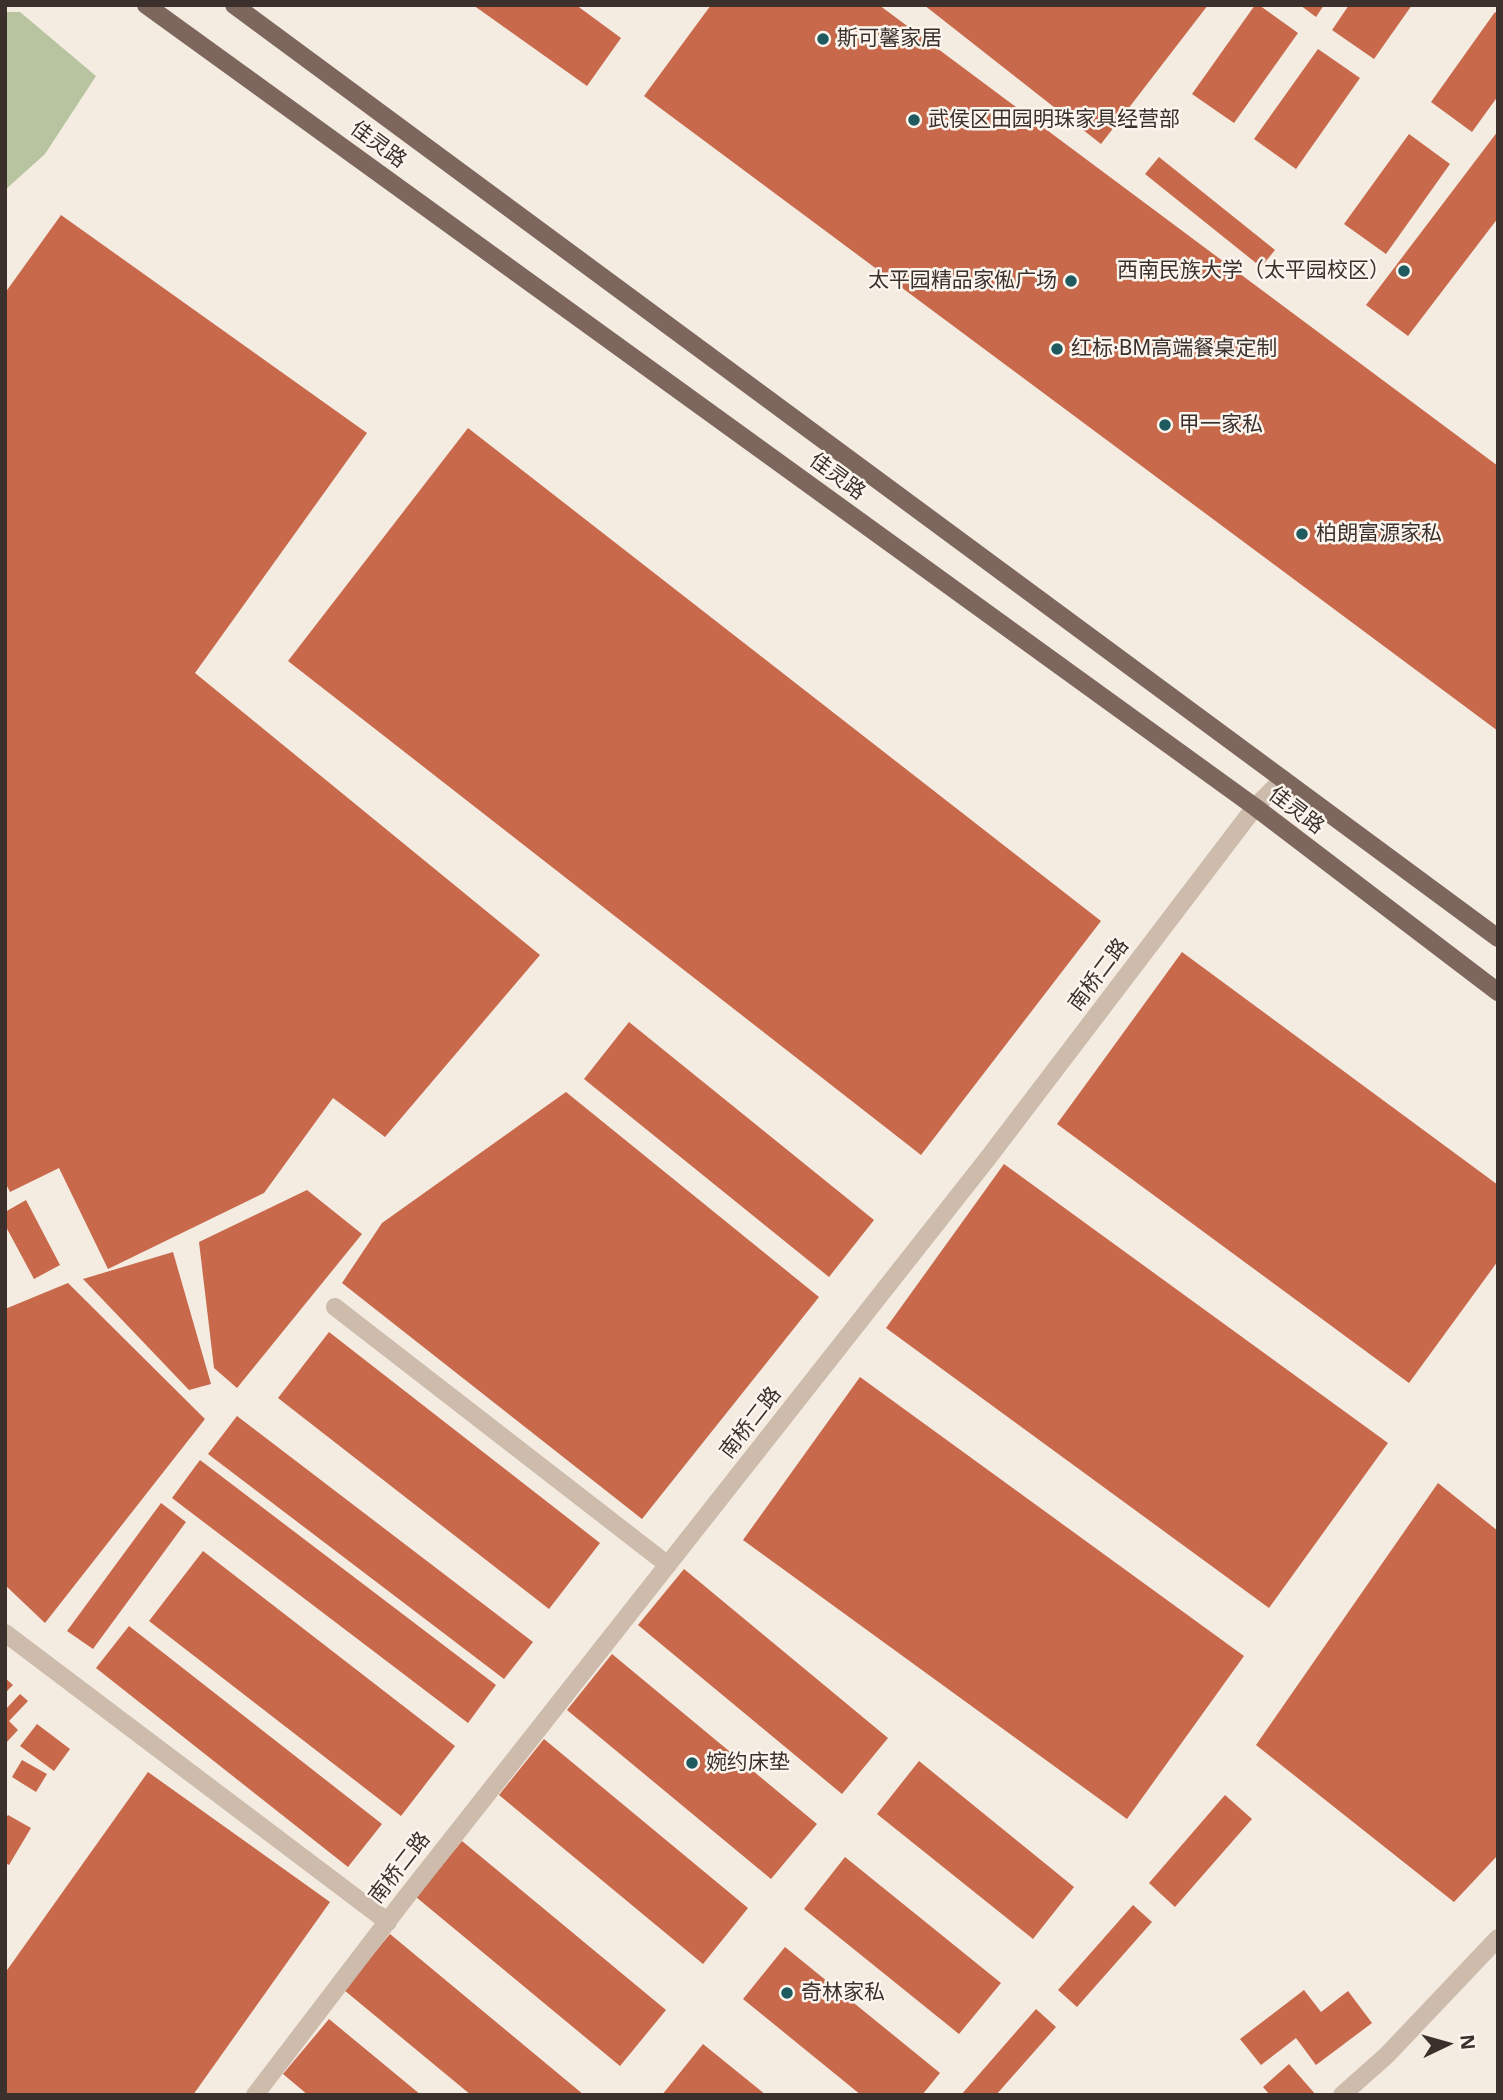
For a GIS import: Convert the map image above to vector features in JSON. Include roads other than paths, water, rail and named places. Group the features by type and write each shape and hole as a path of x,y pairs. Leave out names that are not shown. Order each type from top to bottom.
{"main road":[{"name":"佳灵路","path":"146,5 1255,807 1498,992"},
{"name":"佳灵路","path":"240,7 1498,938"}],"street":[{"name":"南桥二路","path":"255,2095 988,1158 1255,807 1283,779"},
{"path":"335,1307 668,1565"},
{"path":"5,1633 388,1922"},
{"path":"1342,2095 1387,2055 1498,1938"}],"place":[{"name":"斯可馨家居","path":"823,39"},
{"name":"武侯区田园明珠家具经营部","path":"914,120"},
{"name":"西南民族大学（太平园校区）","path":"1404,271"},
{"name":"太平园精品家俬广场","path":"1071,281"},
{"name":"红标·BM高端餐桌定制","path":"1057,349"},
{"name":"甲一家私","path":"1165,425"},
{"name":"柏朗富源家私","path":"1302,534"},
{"name":"婉约床垫","path":"692,1763"},
{"name":"奇林家私","path":"787,1993"}]}
